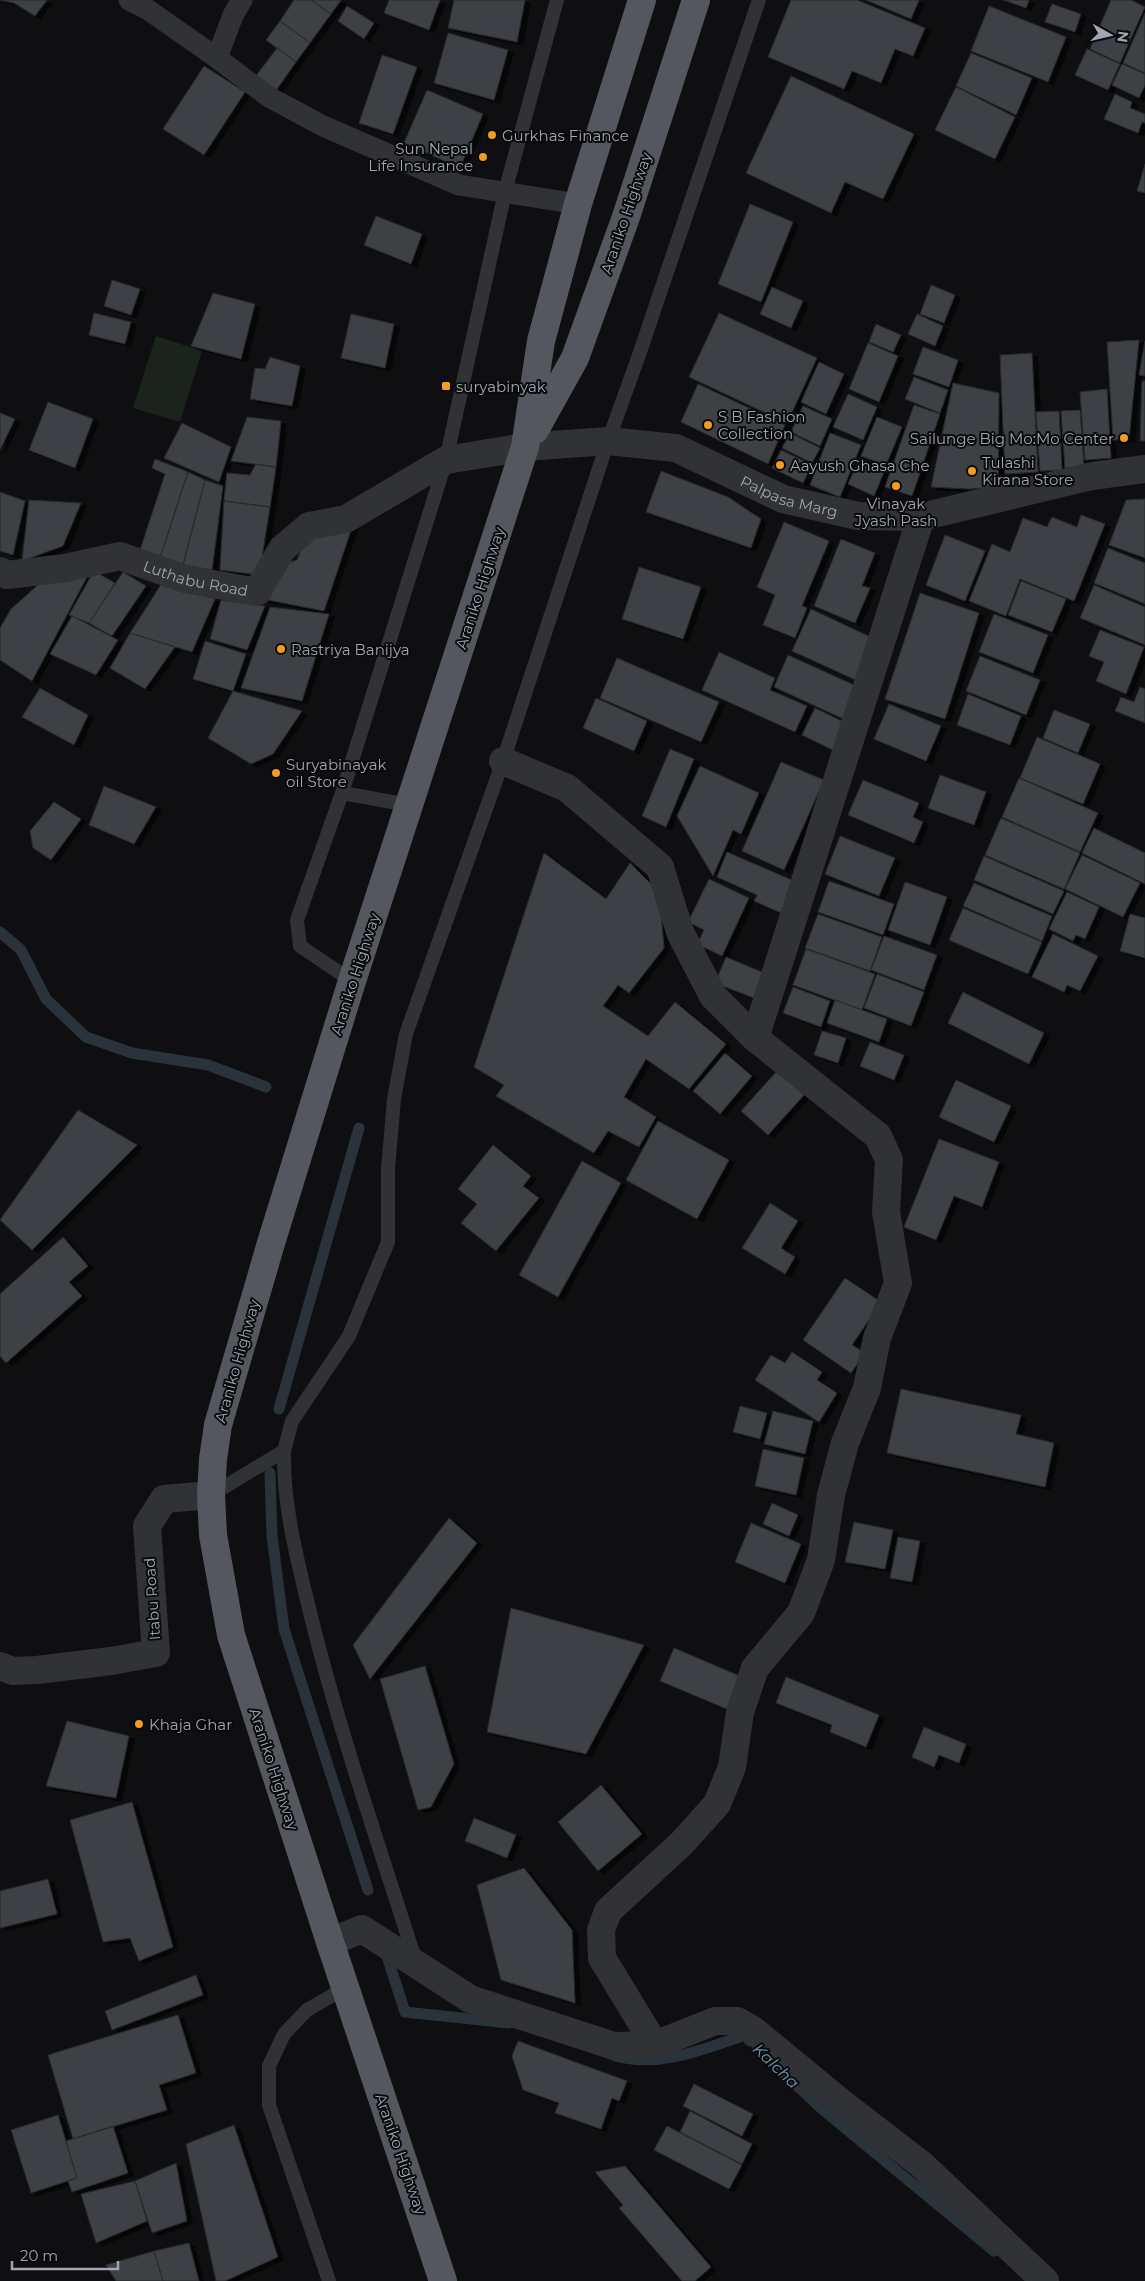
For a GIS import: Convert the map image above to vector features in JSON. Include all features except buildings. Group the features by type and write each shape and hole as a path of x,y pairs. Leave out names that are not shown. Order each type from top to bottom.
{"highway":[{"name":"Araniko Highway","path":"444,2281 345,1988 231,1635 214,1535 211,1495 218,1425 271,1243 352,981 525,447 541,341 578,204 642,0"},
{"name":"Araniko Highway","path":"525,447 575,358 626,217 696,0"}],"street":[{"path":"129,0 147,9 269,97 323,126 458,185 578,204"},
{"path":"217,58 233,16 242,0"},
{"name":"Palpasa Marg","path":"525,447 608,441 676,448 784,499 858,516 921,516 1092,476 1145,469"},
{"name":"Luthabu Road","path":"0,572 7,574 66,568 120,556 185,580 257,592 282,549 309,526 346,519 446,460 525,447"},
{"path":"755,1038 921,516"},
{"path":"502,761 567,788 660,867 680,932 713,996 755,1038 878,1136 889,1160 886,1212 898,1283 878,1338 867,1388 845,1443 831,1495 821,1560 801,1613 755,1668 740,1712 732,1766 717,1804 681,1844 608,1911 601,1930 602,1958 656,2045"},
{"name":"Itabu Road","path":"0,1666 13,1671 37,1670 111,1661 156,1653 147,1526 164,1499 211,1495"},
{"path":"330,1942 362,1929 470,2000 614,2046 656,2045 715,2021 737,2021 753,2030 843,2104 921,2164 1045,2281"}],"lane":[{"path":"352,981 300,946 297,920 342,793 446,460 504,192 558,0"},
{"path":"417,1964 321,1660 291,1532 284,1472 284,1451 292,1421 349,1336 388,1242 388,1169 394,1099 406,1034 502,761 608,441 759,0"},
{"path":"342,793 409,806"},
{"path":"211,1495 284,1451"},
{"path":"329,2281 269,2105 269,2066 284,2034 307,2010 345,1988"}],"shaded area":[{"path":"156,336 202,351 180,422 133,408"}],"waterway":[{"path":"0,932 21,950 46,999 86,1037 132,1053 208,1065 266,1087"},
{"path":"279,1409 359,1128"},
{"path":"270,1473 272,1536 284,1629 368,1890"},
{"name":"Kalcha","path":"385,1950 405,2012 509,2023"},
{"name":"Kalcha","path":"615,2056 648,2060 665,2059 681,2056 745,2035 750,2041"},
{"name":"Kalcha","path":"776,2066 822,2109 994,2251"}],"place":[{"name":"Gurkhas Finance","path":"492,135"},
{"name":"Sun Nepal Life Insurance","path":"483,157"},
{"name":"suryabinyak","path":"446,386"},
{"name":"S B Fashion Collection","path":"708,425"},
{"name":"Sailunge Big Mo:Mo Center","path":"1124,438"},
{"name":"Aayush Ghasa Che","path":"780,465"},
{"name":"Tulashi Kirana Store","path":"972,471"},
{"name":"Vinayak Jyash Pash","path":"896,486"},
{"name":"Rastriya Banijya","path":"281,649"},
{"name":"Suryabinayak oil Store","path":"276,773"},
{"name":"Khaja Ghar","path":"139,1724"}]}
